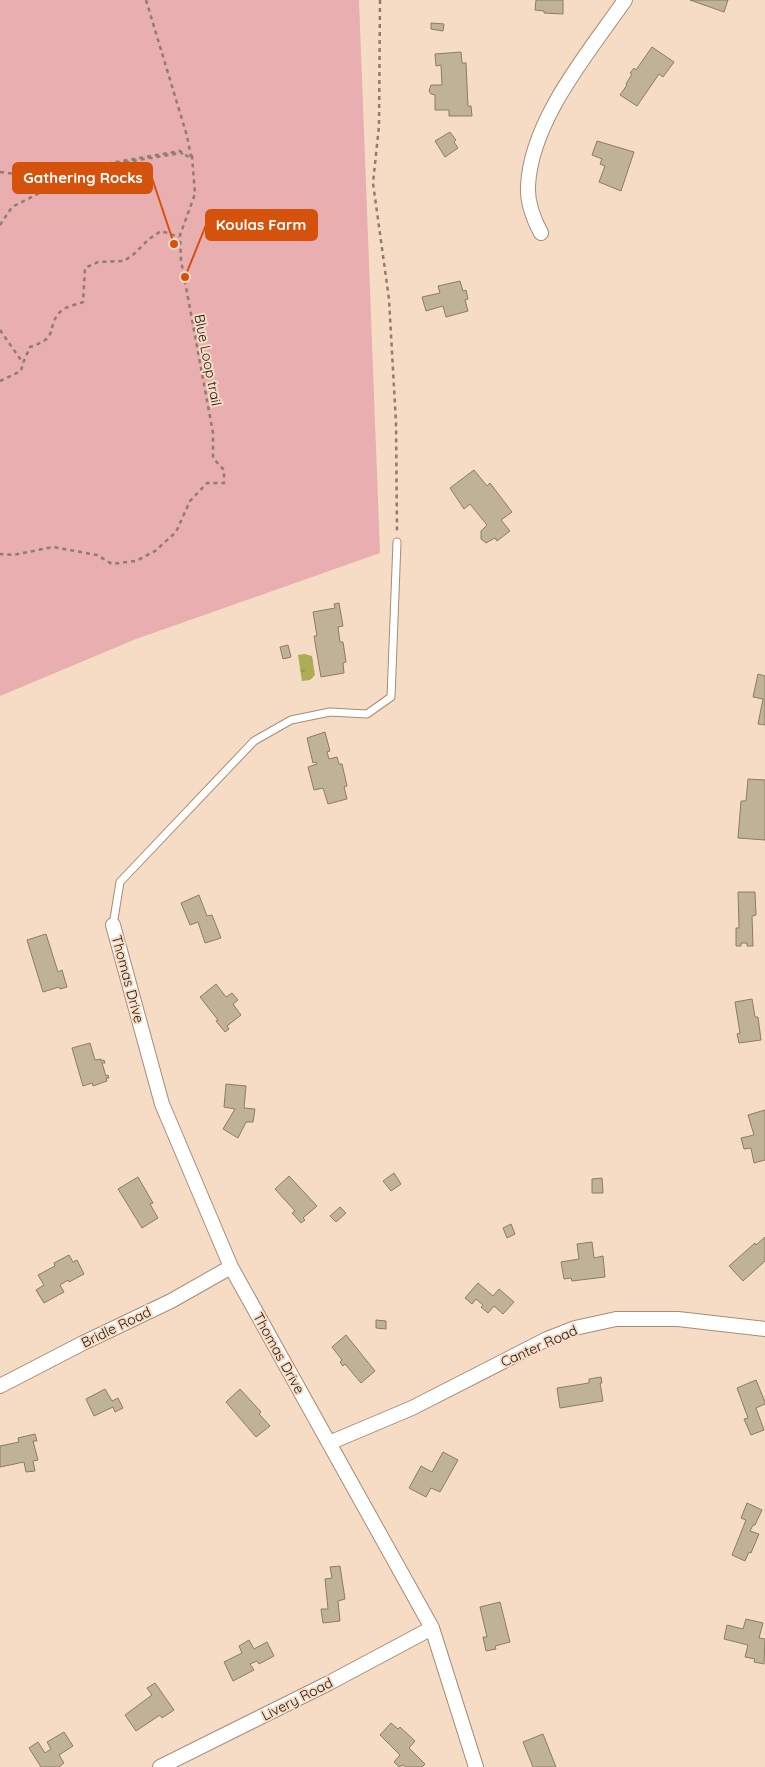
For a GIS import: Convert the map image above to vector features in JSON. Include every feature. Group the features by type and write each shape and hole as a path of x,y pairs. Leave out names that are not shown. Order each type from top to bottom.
{"street":[{"path":"541,233 530,206 528,186 531,165 540,135 566,85 625,0"},
{"name":"Thomas Drive","path":"113,925 162,1104 232,1267 432,1628 476,1767"},
{"name":"Bridle Road","path":"0,1386 83,1343 171,1301 232,1267"},
{"name":"Canter Road","path":"330,1443 412,1408 547,1339 574,1328 616,1319 678,1319 765,1328"},
{"name":"Livery Road","path":"160,1767 329,1683 432,1628"}],"lane":[{"path":"113,925 120,882 254,741 291,720 330,712 367,714 391,697 397,542"}],"path":[{"path":"0,381 21,371 30,347 42,343 51,336 56,317 62,310 83,302 85,268 98,262 124,261 161,231 179,235 194,192 192,161 188,136 146,0"},
{"path":"380,0 379,126 373,183 389,300 396,423 397,542"},
{"path":"0,172 31,176 54,182 93,166 112,162 180,151 190,158 191,156"},
{"path":"0,225 12,207 79,173 120,163 181,153 192,161"},
{"path":"0,554 14,554 53,547 97,555 112,564 136,561 155,551 176,532 190,501 207,482 224,483 224,470 213,458 212,433 181,260 180,235 195,194 191,156"},
{"name":"Blue Loop trail","path":"0,554 13,554 52,547 97,554 113,564 136,560 155,550 176,532 190,501 207,482 224,483 224,470 212,460 212,430 184,282 179,235"},
{"path":"0,330 23,363"}],"shaded area":[{"path":"0,0 359,0 380,553 136,639 0,696"}],"water":[{"path":"298,655 312,656 315,675 310,680 302,681"}],"building":[{"path":"536,0 563,0 563,14 544,13 544,11 535,10"},
{"path":"690,0 728,0 724,12"},
{"path":"431,23 444,24 443,31 431,29"},
{"path":"652,47 674,62 663,77 659,74 637,106 620,95 632,74 630,73 634,68 636,70"},
{"path":"461,52 462,63 466,63 468,106 471,106 472,116 449,116 449,110 435,110 435,95 429,91 431,85 442,85 441,65 436,66 435,54"},
{"path":"450,132 456,140 454,142 458,148 445,157 435,141"},
{"path":"597,141 634,152 621,191 599,182 605,166 600,164 602,159 592,155"},
{"path":"460,281 463,291 466,290 468,299 465,300 468,311 446,317 443,306 426,311 422,297 440,293 438,286"},
{"path":"474,470 487,486 490,483 512,512 501,520 510,531 497,541 495,538 486,543 481,539 481,531 487,525 470,504 464,509 450,488"},
{"path":"339,603 343,626 338,627 340,642 343,642 346,662 343,663 344,673 321,677 314,636 317,636 313,612 335,608 334,604"},
{"path":"288,645 291,657 283,659 280,647"},
{"path":"758,674 765,676 765,725 758,724 763,699 753,697"},
{"path":"325,732 330,751 327,752 329,759 337,757 339,764 342,764 347,786 344,787 347,799 328,804 323,788 314,790 308,767 317,764 316,762 313,763 307,738"},
{"path":"748,779 765,780 765,840 738,838 741,801 746,801"},
{"path":"738,892 755,892 756,915 752,916 753,946 741,943 741,946 736,946 736,928 739,928"},
{"path":"199,895 207,916 212,915 221,938 205,943 198,922 190,925 181,903"},
{"path":"46,934 58,972 62,970 67,987 60,989 59,987 43,992 27,940"},
{"path":"216,984 226,997 232,993 238,1000 233,1004 241,1015 227,1026 229,1029 225,1032 200,997"},
{"path":"752,999 755,1017 758,1017 761,1040 739,1043 737,1034 740,1033 735,1002"},
{"path":"90,1043 95,1060 104,1060 105,1063 102,1063 106,1076 108,1075 109,1078 106,1078 107,1081 93,1086 92,1083 83,1086 72,1048"},
{"path":"226,1084 246,1086 244,1108 255,1109 253,1122 246,1122 238,1138 223,1129 235,1109 224,1107"},
{"path":"765,1110 765,1160 754,1163 751,1148 744,1149 741,1138 754,1135 748,1115"},
{"path":"394,1173 401,1184 391,1191 383,1181"},
{"path":"289,1176 317,1206 303,1218 305,1220 301,1223 292,1213 295,1211 275,1189"},
{"path":"138,1177 153,1203 150,1204 158,1218 142,1228 118,1189"},
{"path":"602,1178 603,1193 592,1193 592,1179"},
{"path":"340,1207 346,1213 336,1222 330,1216"},
{"path":"511,1224 515,1234 507,1238 503,1228"},
{"path":"765,1237 765,1261 743,1281 729,1266 755,1243 756,1245"},
{"path":"592,1242 594,1258 603,1256 605,1277 572,1281 571,1278 564,1279 561,1262 579,1259 577,1244"},
{"path":"69,1255 73,1262 77,1260 84,1274 60,1285 64,1292 44,1303 36,1290 44,1285 38,1275 55,1266 54,1263"},
{"path":"478,1283 493,1296 499,1289 514,1302 503,1314 494,1306 488,1313 476,1299 472,1304 465,1298"},
{"path":"376,1320 386,1321 386,1329 376,1328"},
{"path":"346,1335 375,1371 361,1383 345,1364 343,1366 340,1362 342,1360 332,1347"},
{"path":"601,1377 603,1401 560,1408 557,1388 589,1383 589,1379"},
{"path":"756,1380 765,1402 765,1404 756,1408 764,1430 751,1435 744,1419 748,1418 737,1388"},
{"path":"105,1389 112,1401 118,1398 123,1408 115,1412 113,1407 94,1416 86,1399"},
{"path":"240,1389 261,1412 259,1414 270,1426 256,1437 226,1402"},
{"path":"35,1434 37,1441 33,1441 38,1460 33,1461 35,1471 26,1472 24,1462 0,1467 0,1446 19,1442 18,1438"},
{"path":"443,1452 458,1460 440,1492 431,1488 426,1497 409,1488 421,1466 432,1472"},
{"path":"747,1503 762,1510 750,1531 759,1534 751,1553 749,1552 745,1561 732,1555 746,1520 741,1518"},
{"path":"340,1566 345,1599 338,1601 340,1621 323,1623 321,1609 328,1609 325,1579 332,1578 330,1567"},
{"path":"500,1602 510,1642 495,1646 496,1649 486,1651 483,1637 487,1637 480,1607"},
{"path":"746,1619 763,1623 759,1638 765,1639 764,1664 754,1662 755,1659 745,1657 748,1645 724,1639 727,1625 743,1629"},
{"path":"249,1640 254,1649 267,1642 274,1656 259,1664 257,1661 250,1664 254,1670 233,1681 224,1662 242,1653 239,1646"},
{"path":"155,1683 174,1710 162,1718 160,1715 136,1731 125,1715 152,1695 147,1688"},
{"path":"391,1723 398,1729 400,1727 415,1741 409,1748 425,1764 422,1767 406,1767 403,1765 399,1767 394,1762 400,1755 380,1735"},
{"path":"64,1732 73,1746 59,1755 64,1763 59,1767 41,1767 29,1748 38,1742 45,1753 51,1749 47,1742"},
{"path":"543,1734 556,1767 533,1767 523,1742"}],"place":[{"name":"Gathering Rocks","path":"174,244"},
{"name":"Koulas Farm","path":"185,277"}]}
